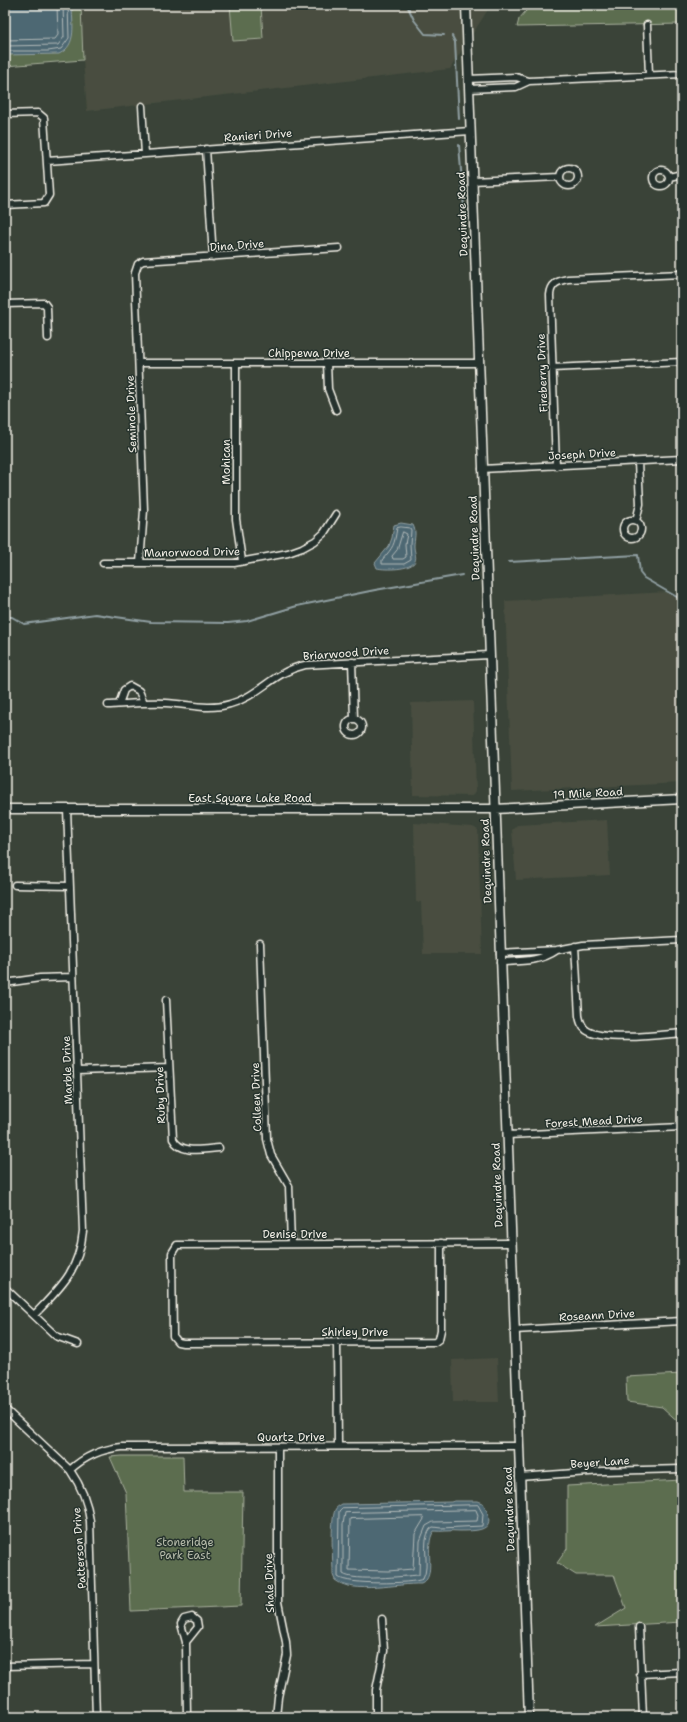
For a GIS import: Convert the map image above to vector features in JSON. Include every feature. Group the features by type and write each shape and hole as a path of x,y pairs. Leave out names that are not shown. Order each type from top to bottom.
{"main road":[{"name":"Dequindre Road","path":"466,5 506,1135 529,1717"},
{"name":"19 Mile Road","path":"495,809 682,799"},
{"name":"East Square Lake Road","path":"5,809 495,809"}],"street":[{"path":"647,25 649,75"},
{"path":"468,78 516,77 529,81 682,74"},
{"path":"468,89 516,87 529,81"},
{"path":"142,106 145,154"},
{"path":"5,114 38,113 43,116 45,120 49,195 47,201 40,203 5,206"},
{"name":"Ranieri Drive","path":"47,161 470,131"},
{"path":"206,149 213,256"},
{"path":"669,177 682,174"},
{"path":"472,181 560,177"},
{"name":"Dina Drive","path":"138,264 144,262 213,256 338,248"},
{"name":"Seminole Drive","path":"138,264 135,273 144,510 140,563"},
{"name":"Fireberry Drive","path":"556,466 550,290 557,282 568,280 682,274"},
{"path":"5,304 44,303 47,307 48,338"},
{"path":"552,368 682,362"},
{"name":"Chippewa Drive","path":"139,363 478,363"},
{"name":"Mohican","path":"236,363 236,519 242,561"},
{"path":"327,363 328,389 336,410"},
{"name":"Joseph Drive","path":"482,469 682,459"},
{"path":"636,521 640,504 638,462"},
{"name":"Manorwood Drive","path":"103,563 225,563 288,553 308,546 324,532 336,514"},
{"name":"Briarwood Drive","path":"108,705 166,703 207,708 222,707 241,701 278,675 295,667 316,663 489,655"},
{"path":"352,662 354,718"},
{"path":"119,704 124,690 130,686 139,691 144,704"},
{"name":"Marble Drive","path":"34,1315 64,1284 80,1253 83,1231 67,809"},
{"path":"16,885 70,886"},
{"path":"500,953 557,950 575,946 682,940"},
{"name":"Colleen Drive","path":"260,944 267,1139 271,1155 289,1186 291,1244"},
{"path":"575,946 579,1016 583,1027 586,1030 597,1034 624,1036 682,1033"},
{"path":"500,962 539,959 547,957 557,950"},
{"path":"5,983 40,978 73,977"},
{"name":"Ruby Drive","path":"166,1000 171,1133 175,1143 185,1149 219,1148"},
{"path":"77,1071 169,1068"},
{"name":"Forest Mead Drive","path":"506,1135 682,1127"},
{"name":"Shirley Drive","path":"175,1339 183,1342 432,1342 439,1339 441,1330 441,1243"},
{"name":"Denise Drive","path":"175,1339 172,1331 172,1253 174,1247 185,1244 510,1243"},
{"path":"5,1288 56,1336 78,1344"},
{"name":"Roseann Drive","path":"514,1330 682,1321"},
{"path":"337,1342 338,1446"},
{"name":"Patterson Drive","path":"5,1409 70,1470 82,1490 89,1513 96,1717"},
{"name":"Quartz Drive","path":"70,1470 88,1457 115,1448 518,1446"},
{"name":"Shale Drive","path":"276,1717 278,1697 287,1655 278,1602 278,1447"},
{"name":"Beyer Lane","path":"519,1477 602,1471 682,1469"},
{"path":"376,1717 376,1690 384,1651 382,1620"},
{"path":"639,1626 643,1717"},
{"path":"186,1642 187,1717"},
{"path":"5,1666 94,1664"},
{"path":"640,1674 682,1672"}],"shaded area":[{"path":"81,5 491,5 450,69 87,111"},
{"path":"667,592 682,601 682,783 512,791 505,601"},
{"path":"473,701 476,791 473,796 413,795 411,703"},
{"path":"607,820 610,875 516,880 512,830 517,825"},
{"path":"414,823 473,827 478,830 482,954 423,954 421,902 416,902"},
{"path":"497,1358 499,1402 453,1402 452,1360"}],"green space":[{"path":"5,5 81,5 83,60 5,66"},
{"path":"230,5 261,5 263,39 233,41"},
{"path":"531,5 682,5 682,24 517,27 519,19"},
{"path":"682,1374 682,1425 662,1407 627,1402 626,1377"},
{"name":"Stoneridge Park East","path":"183,1456 184,1492 243,1492 241,1606 131,1611 126,1493 110,1457"},
{"path":"682,1480 682,1622 595,1627 626,1608 614,1575 576,1575 557,1563 567,1549 567,1486"}],"water":[{"path":"5,5 72,5 73,33 69,45 59,54 5,55"},
{"path":"401,523 413,525 415,533 415,561 413,564 404,568 377,568 375,563 389,546 394,525"},
{"path":"478,1501 483,1503 489,1519 488,1524 481,1529 468,1531 434,1531 431,1537 430,1545 429,1575 421,1584 364,1588 353,1587 335,1580 333,1575 333,1516 335,1509 342,1504"}],"waterway":[{"path":"407,5 414,20 425,34 444,35"},
{"path":"452,36 455,42 459,119"},
{"path":"459,145 465,221"},
{"path":"509,562 638,555 640,573 644,578 682,600"},
{"path":"5,617 12,617 24,624 95,614 151,622 228,623 247,621 297,606 375,590 462,575"}]}
